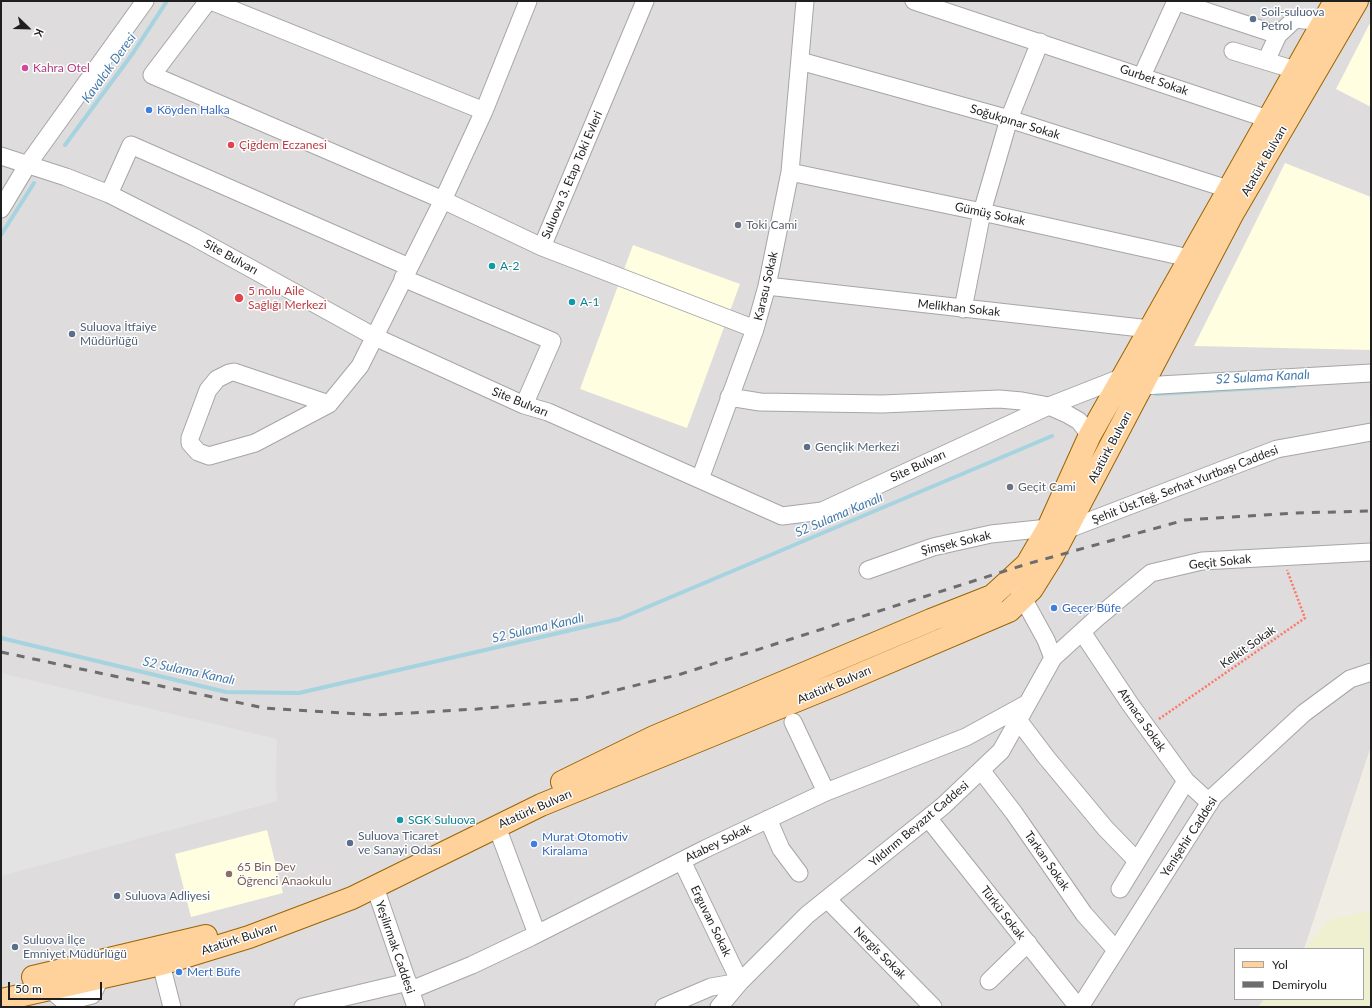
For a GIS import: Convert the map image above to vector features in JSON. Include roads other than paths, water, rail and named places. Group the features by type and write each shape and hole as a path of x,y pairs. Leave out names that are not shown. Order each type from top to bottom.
{"main road":[{"name":"Atatürk Bulvarı","path":"1,984 246,926 372,881 497,827 541,805 1010,611 1032,589 1057,529 1090,435 1132,382 1150,329 1335,1"},
{"name":"Atatürk Bulvarı","path":"1,1000 160,964 249,937 352,898 372,881 654,737 931,620 992,596 1027,564 1057,529 1132,382 1357,1"}],"street":[{"path":"1,209 28,164 145,1"},
{"path":"209,1 484,111"},
{"name":"Suluova 3. Etap Toki Evleri","path":"209,1 152,75 443,200 542,247 645,1"},
{"path":"329,404 234,372 229,373 217,379 208,390 190,438 190,443 198,452 209,456 255,443 329,404 360,366 443,200 484,111 528,1"},
{"name":"Karasu Sokak","path":"700,479 755,330 767,286 790,172 805,1"},
{"name":"Gurbet Sokak","path":"914,1 1268,119"},
{"path":"1142,76 1176,1 1278,35"},
{"path":"1266,61 1278,35 1295,19 1323,22"},
{"path":"963,309 982,212 1008,119 1040,42"},
{"path":"1233,50 1295,70"},
{"name":"Soğukpınar Sokak","path":"800,61 1008,119 1228,189"},
{"path":"109,194 131,145 552,341 524,405"},
{"name":"Site Bulvarı","path":"1,156 28,164 109,194 194,237 375,337 524,405 548,412 782,516 822,511 1049,406 1132,382 1371,372"},
{"name":"Gümüş Sokak","path":"790,172 982,212 1190,258"},
{"path":"542,247 755,330"},
{"name":"Melikhan Sokak","path":"767,286 1150,329"},
{"path":"729,397 760,402 882,404 999,399 1049,406 1079,421 1090,435"},
{"name":"Şehit Üst.Teğ. Serhat Yurtbaşı Caddesi","path":"1057,529 1277,450 1371,432"},
{"name":"Şimşek Sokak","path":"868,570 933,547 991,534 1057,529"},
{"name":"Geçit Sokak","path":"1053,658 1151,573 1202,561 1371,552"},
{"path":"1027,564 1018,588 1022,598 1046,640 1053,658"},
{"name":"Atmaca Sokak","path":"1082,632 1147,728 1186,781 1210,803"},
{"name":"Yıldırım Beyazıt Caddesi","path":"719,1007 740,982 808,915 928,818 1001,751 1053,658"},
{"name":"Yenişehir Caddesi","path":"1079,1007 1214,796 1304,713 1350,679 1371,672"},
{"name":"Atabey Sokak","path":"303,1007 409,986 472,965 768,819 826,792 966,737 1028,703"},
{"path":"1018,720 1046,757 1105,828 1137,861"},
{"path":"794,722 826,792"},
{"name":"Tarkan Sokak","path":"981,770 1014,813 1084,914 1116,950"},
{"path":"1120,889 1186,781"},
{"name":"Türkü Sokak","path":"928,818 1079,1007"},
{"path":"768,819 781,849 799,873"},
{"path":"497,827 536,934"},
{"name":"Erguvan Sokak","path":"682,861 740,982"},
{"name":"Yeşilırmak Caddesi","path":"372,881 416,1007"},
{"name":"Nergis Sokak","path":"827,900 933,1007"},
{"path":"989,981 1028,944"},
{"path":"160,964 172,1007"},
{"path":"664,1007 711,987 740,982"}],"waterway":[{"name":"Kavalcık Deresi","path":"65,145 133,53 167,1"},
{"name":"Kavalcık Deresi","path":"1,235 34,183"},
{"name":"S2 Sulama Kanalı","path":"1156,394 1295,386"},
{"name":"S2 Sulama Kanalı","path":"1,638 226,692 299,693 619,619 1052,436"}],"railway":[{"path":"1,652 264,708 375,715 477,709 581,699 681,674 1027,564 1185,520 1296,513 1371,511"}],"place":[{"name":"Soil-suluova Petrol","path":"1253,19"},
{"name":"Kahra Otel","path":"25,68"},
{"name":"Köyden Halka","path":"149,110"},
{"name":"Çiğdem Eczanesi","path":"231,145"},
{"name":"Toki Cami","path":"738,225"},
{"name":"A-2","path":"492,266"},
{"name":"5 nolu Aile Sağlığı Merkezi","path":"239,298"},
{"name":"A-1","path":"572,302"},
{"name":"Suluova İtfaiye Müdürlüğü","path":"72,334"},
{"name":"Gençlik Merkezi","path":"807,447"},
{"name":"Geçit Cami","path":"1010,487"},
{"name":"Geçer Büfe","path":"1054,608"},
{"name":"SGK Suluova","path":"400,820"},
{"name":"Suluova Ticaret ve Sanayi Odası","path":"350,843"},
{"name":"Murat Otomotiv Kiralama","path":"534,844"},
{"name":"65 Bin Dev Öğrenci Anaokulu","path":"229,874"},
{"name":"Suluova Adliyesi","path":"117,896"},
{"name":"Suluova İlçe Emniyet Müdürlüğü","path":"15,947"},
{"name":"Mert Büfe","path":"179,972"}]}
